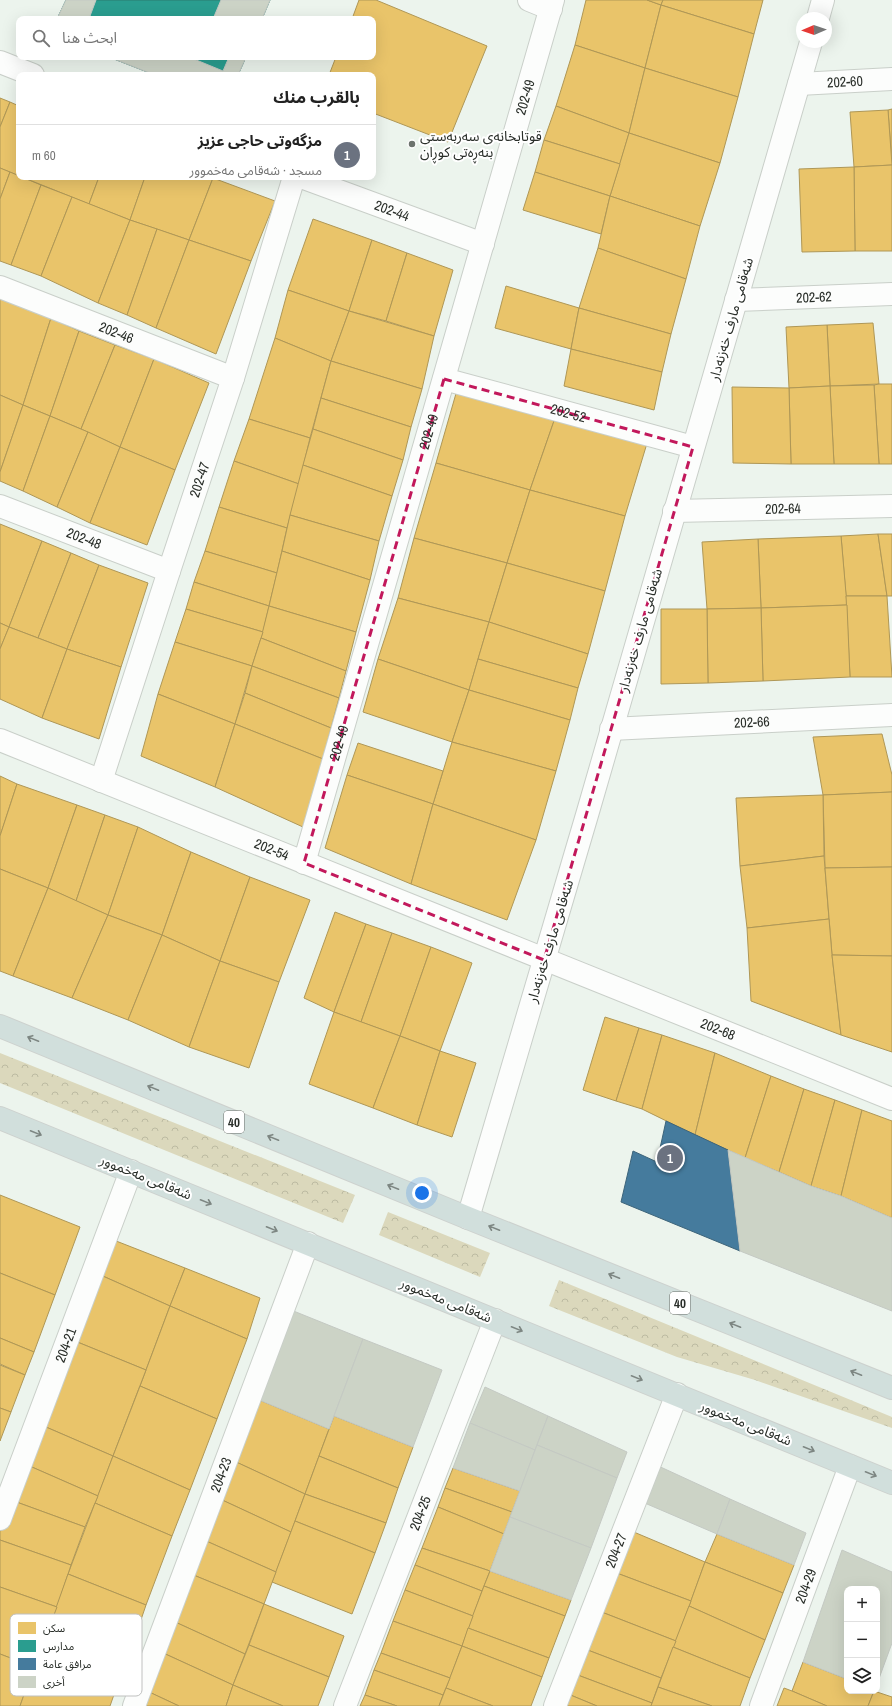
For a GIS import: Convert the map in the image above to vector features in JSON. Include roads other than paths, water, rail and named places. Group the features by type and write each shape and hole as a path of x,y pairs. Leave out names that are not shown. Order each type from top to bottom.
{"highway":[{"name":"40","path":"0,1026 468,1218 892,1388"},
{"name":"شەقامی مەخموور","path":"0,1118 892,1483"}],"street":[{"path":"529,0 552,4"},
{"path":"820,12 823,0"},
{"name":"202-49","path":"304,863 552,4"},
{"name":"شەقامی مارف خەزنەدار","path":"468,1218 587,815 809,48"},
{"path":"0,62 25,72"},
{"name":"202-60","path":"799,84 892,79"},
{"name":"202-47","path":"101,781 233,378 293,180"},
{"name":"202-44","path":"309,180 483,244"},
{"name":"202-46","path":"0,287 233,378"},
{"name":"202-62","path":"736,300 892,294"},
{"name":"202-52","path":"444,379 693,447"},
{"name":"202-48","path":"0,506 169,571"},
{"name":"202-64","path":"674,512 892,506"},
{"name":"202-66","path":"611,729 892,716"},
{"name":"202-54","path":"0,740 544,960"},
{"name":"202-68","path":"544,960 892,1099"},
{"name":"204-21","path":"0,1519 131,1171"},
{"name":"204-23","path":"142,1685 308,1243"},
{"name":"204-25","path":"345,1706 495,1320"},
{"name":"204-27","path":"555,1706 677,1394"},
{"name":"204-29","path":"761,1706 850,1466"},
{"name":"204-23","path":"134,1706 138,1696"}],"place":[{"name":"قوتابخانەی سەربەستی بنەڕەتی کوڕان","path":"412,144"},
{"name":"مزگەوتی حاجی عزیز","path":"670,1158"}]}
